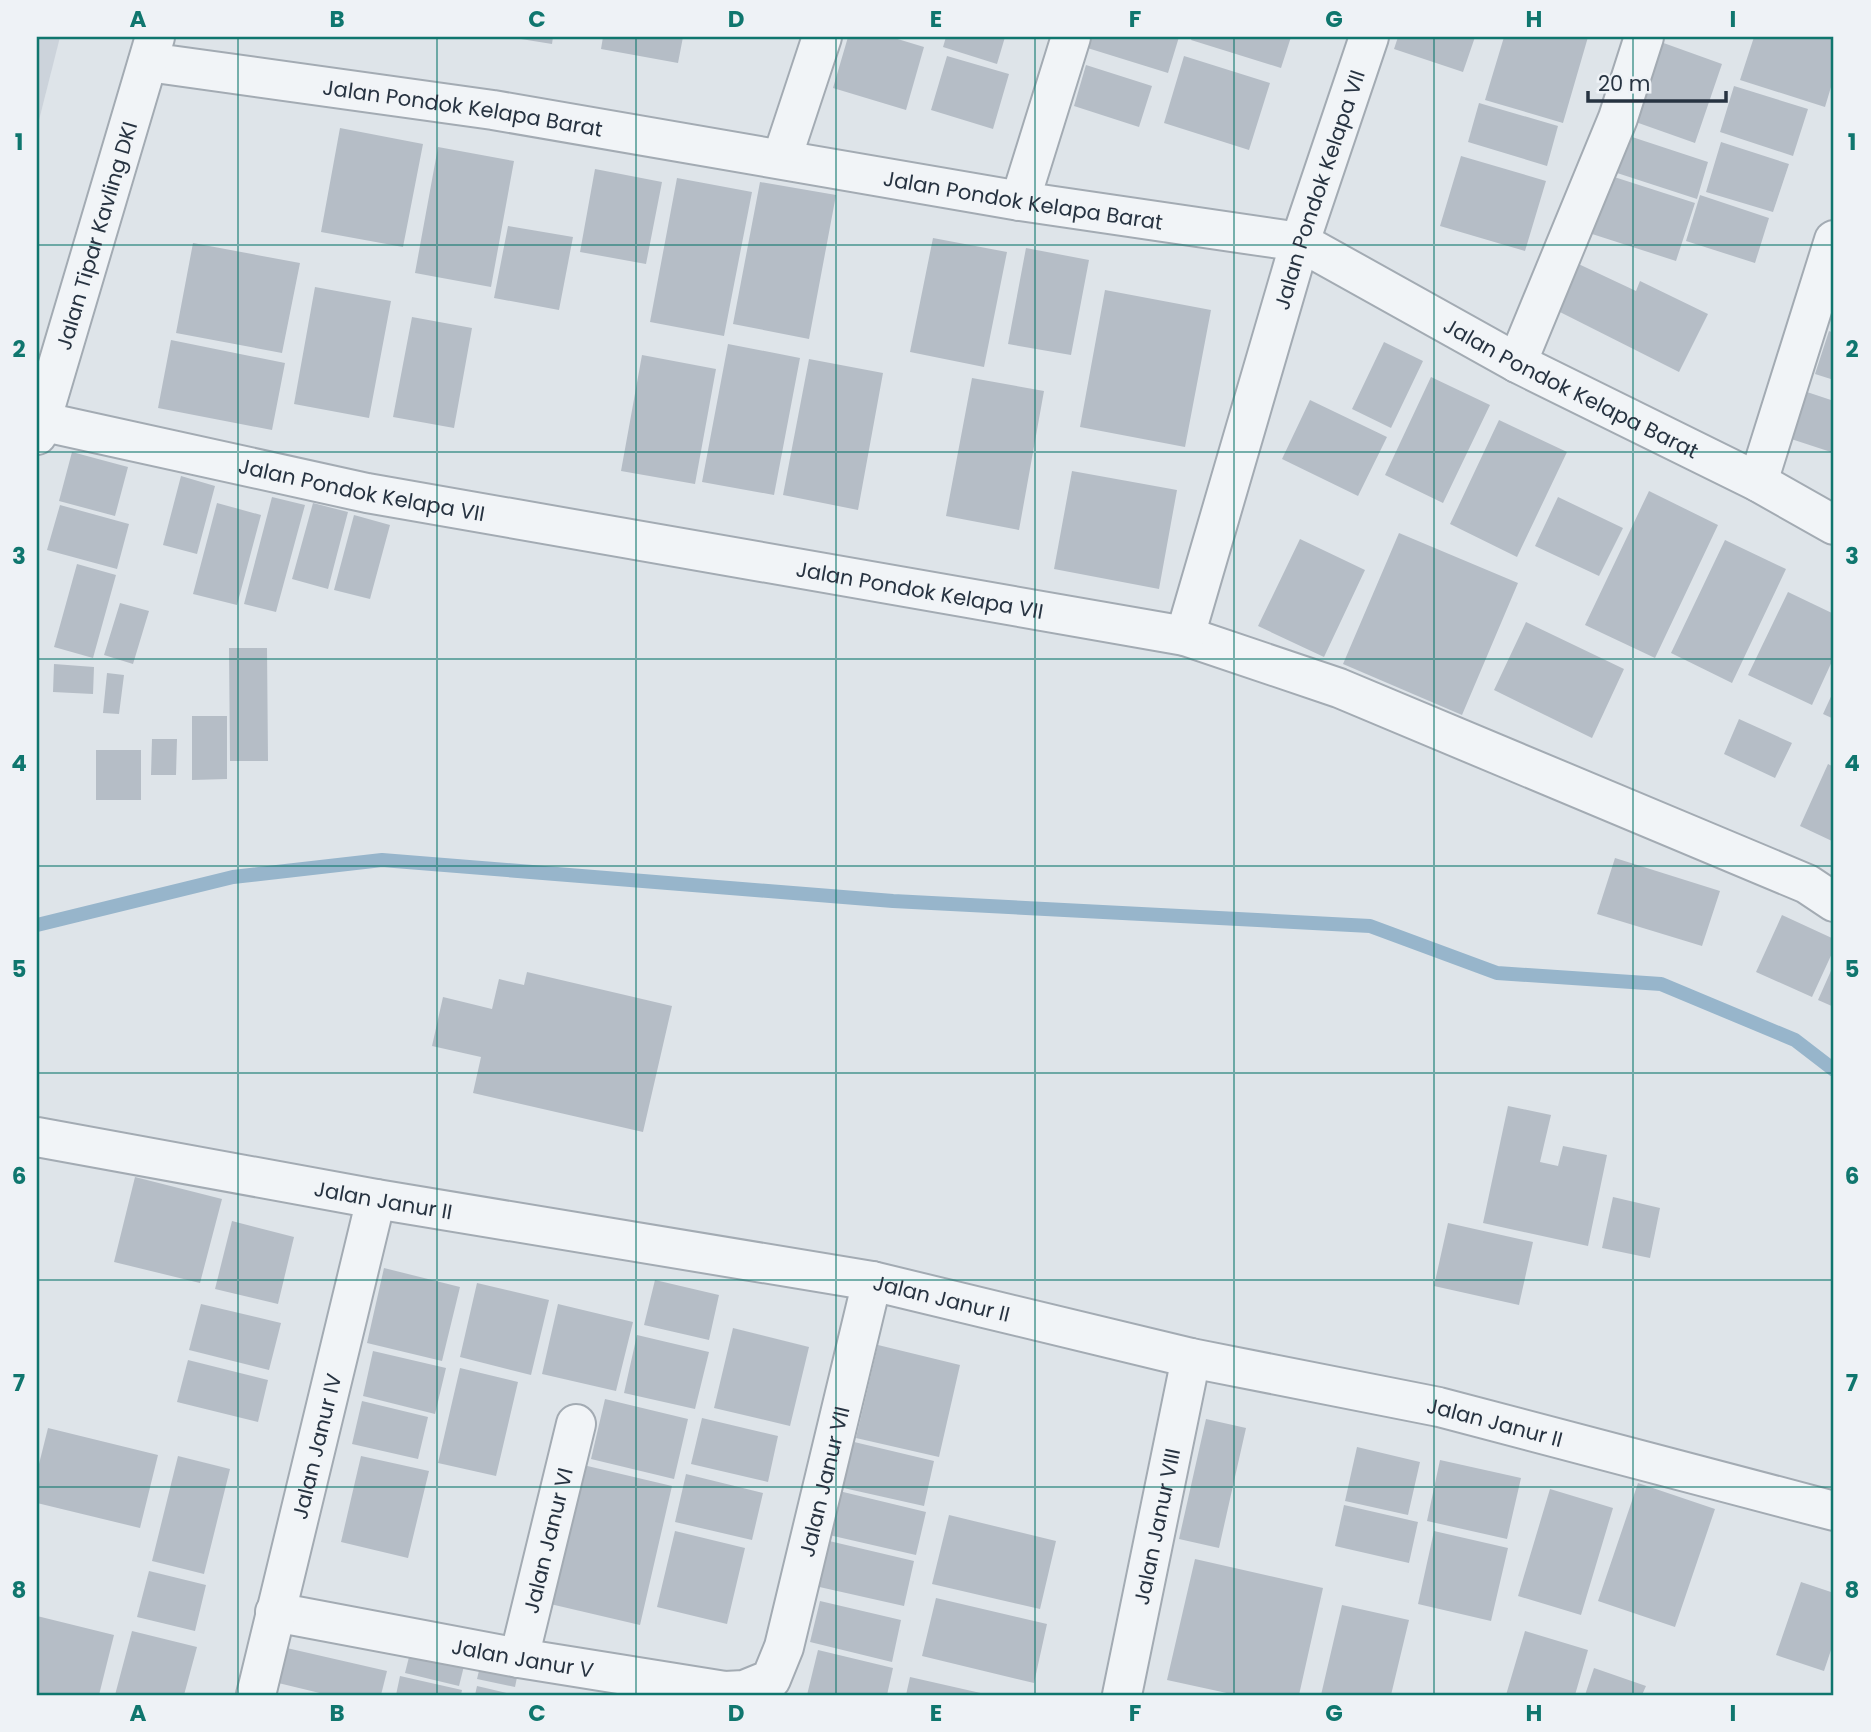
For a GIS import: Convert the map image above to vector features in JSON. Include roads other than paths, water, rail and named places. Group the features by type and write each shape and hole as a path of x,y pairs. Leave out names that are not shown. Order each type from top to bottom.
{"street":[{"path":"782,158 822,37"},
{"path":"1020,201 1071,37"},
{"name":"Jalan Pondok Kelapa VII","path":"38,428 367,493 1185,636 1300,242 1369,37"},
{"path":"1517,363 1618,118 1644,37"},
{"name":"Jalan Pondok Kelapa Barat","path":"151,49 1020,201 1300,242 1517,363 1758,482 1834,526"},
{"name":"Jalan Tipar Kavling DKI","path":"38,428 151,49"},
{"path":"1758,482 1834,240"},
{"path":"1185,636 1339,688 1807,884 1834,902"},
{"name":"Jalan Janur II","path":"37,1137 376,1199 872,1281 1191,1358 1439,1407 1834,1511"},
{"name":"Jalan Janur IV","path":"256,1695 376,1199"},
{"name":"Jalan Janur VII","path":"771,1679 784,1647 872,1281"},
{"name":"Jalan Janur VIII","path":"1122,1695 1191,1358"},
{"name":"Jalan Janur VI","path":"519,1658 576,1424"},
{"name":"Jalan Janur V","path":"275,1612 519,1658 725,1691 744,1690 771,1679"}],"waterway":[{"path":"37,925 233,877 382,860 893,901 1370,926 1497,973 1661,984 1795,1040 1834,1070"}]}
